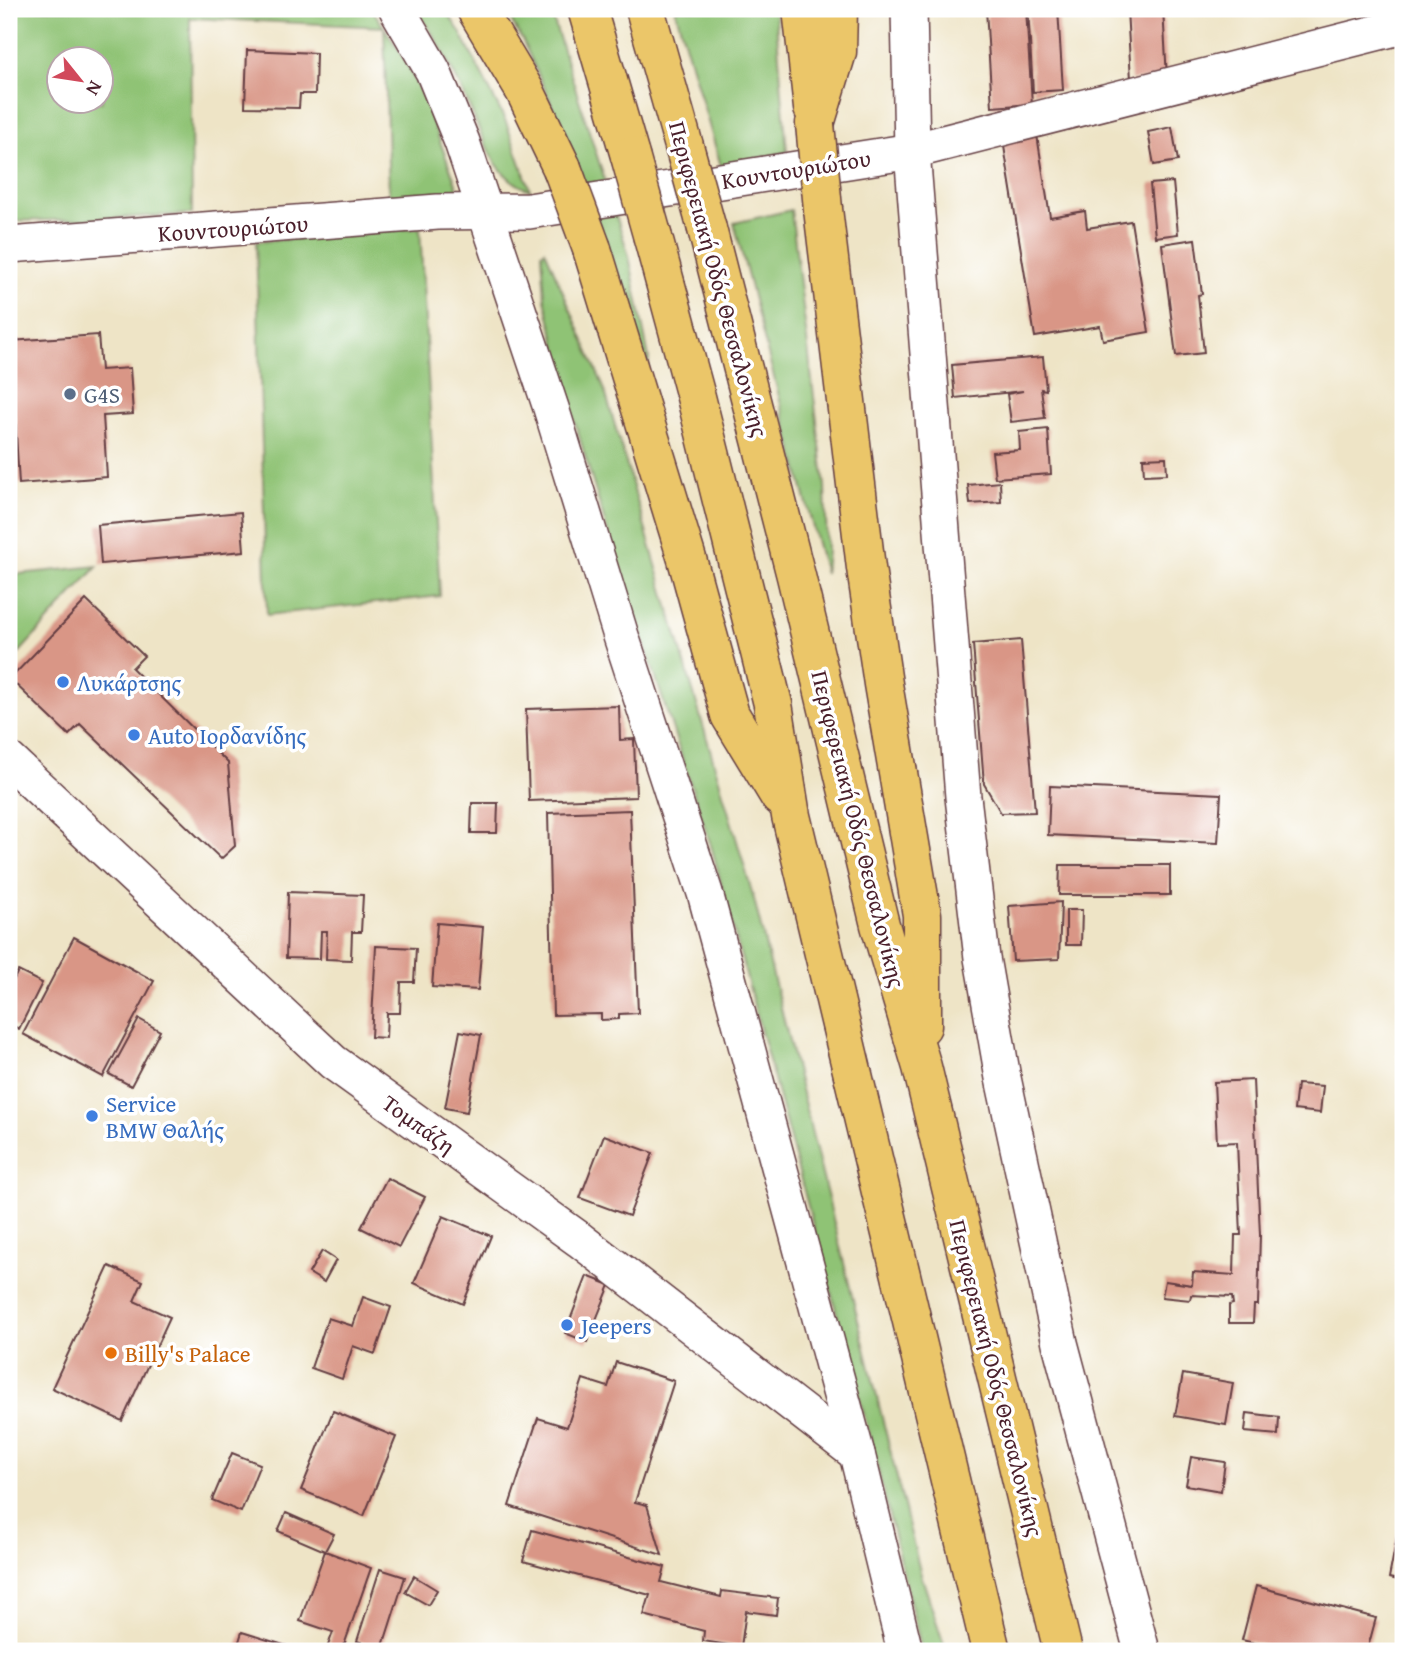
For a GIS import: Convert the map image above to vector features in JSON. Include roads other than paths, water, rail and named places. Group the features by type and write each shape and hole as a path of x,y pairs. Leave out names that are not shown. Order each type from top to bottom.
{"highway":[{"path":"476,9 525,91 562,167 592,249 687,559 730,715 791,816"},
{"path":"587,9 695,393 773,704 791,816 991,1651"},
{"name":"Περιφερειακή Οδός Θεσσαλονίκης","path":"645,9 707,229 796,576 880,925 922,1067 1063,1651"},
{"path":"802,9 823,209 881,671 922,915 922,1067"},
{"path":"815,124 837,52 838,9"}],"street":[{"path":"397,9 433,71 462,142 551,408 621,636 705,893 857,1454 905,1651"},
{"path":"909,9 912,151 962,783 982,958 1003,1078 1060,1343 1142,1651"},
{"name":"Κουντουριώτου","path":"9,245 486,211 529,211 912,151 1403,26"},
{"name":"Τομπάζη","path":"9,760 333,1062 580,1240 857,1454"}],"place":[{"name":"G4S","path":"70,394"},
{"name":"Λυκάρτσης","path":"63,682"},
{"name":"Auto Ιορδανίδης","path":"134,735"},
{"name":"Service BMW Θαλής","path":"92,1116"},
{"name":"Jeepers","path":"567,1325"},
{"name":"Billy's Palace","path":"111,1353"}]}
